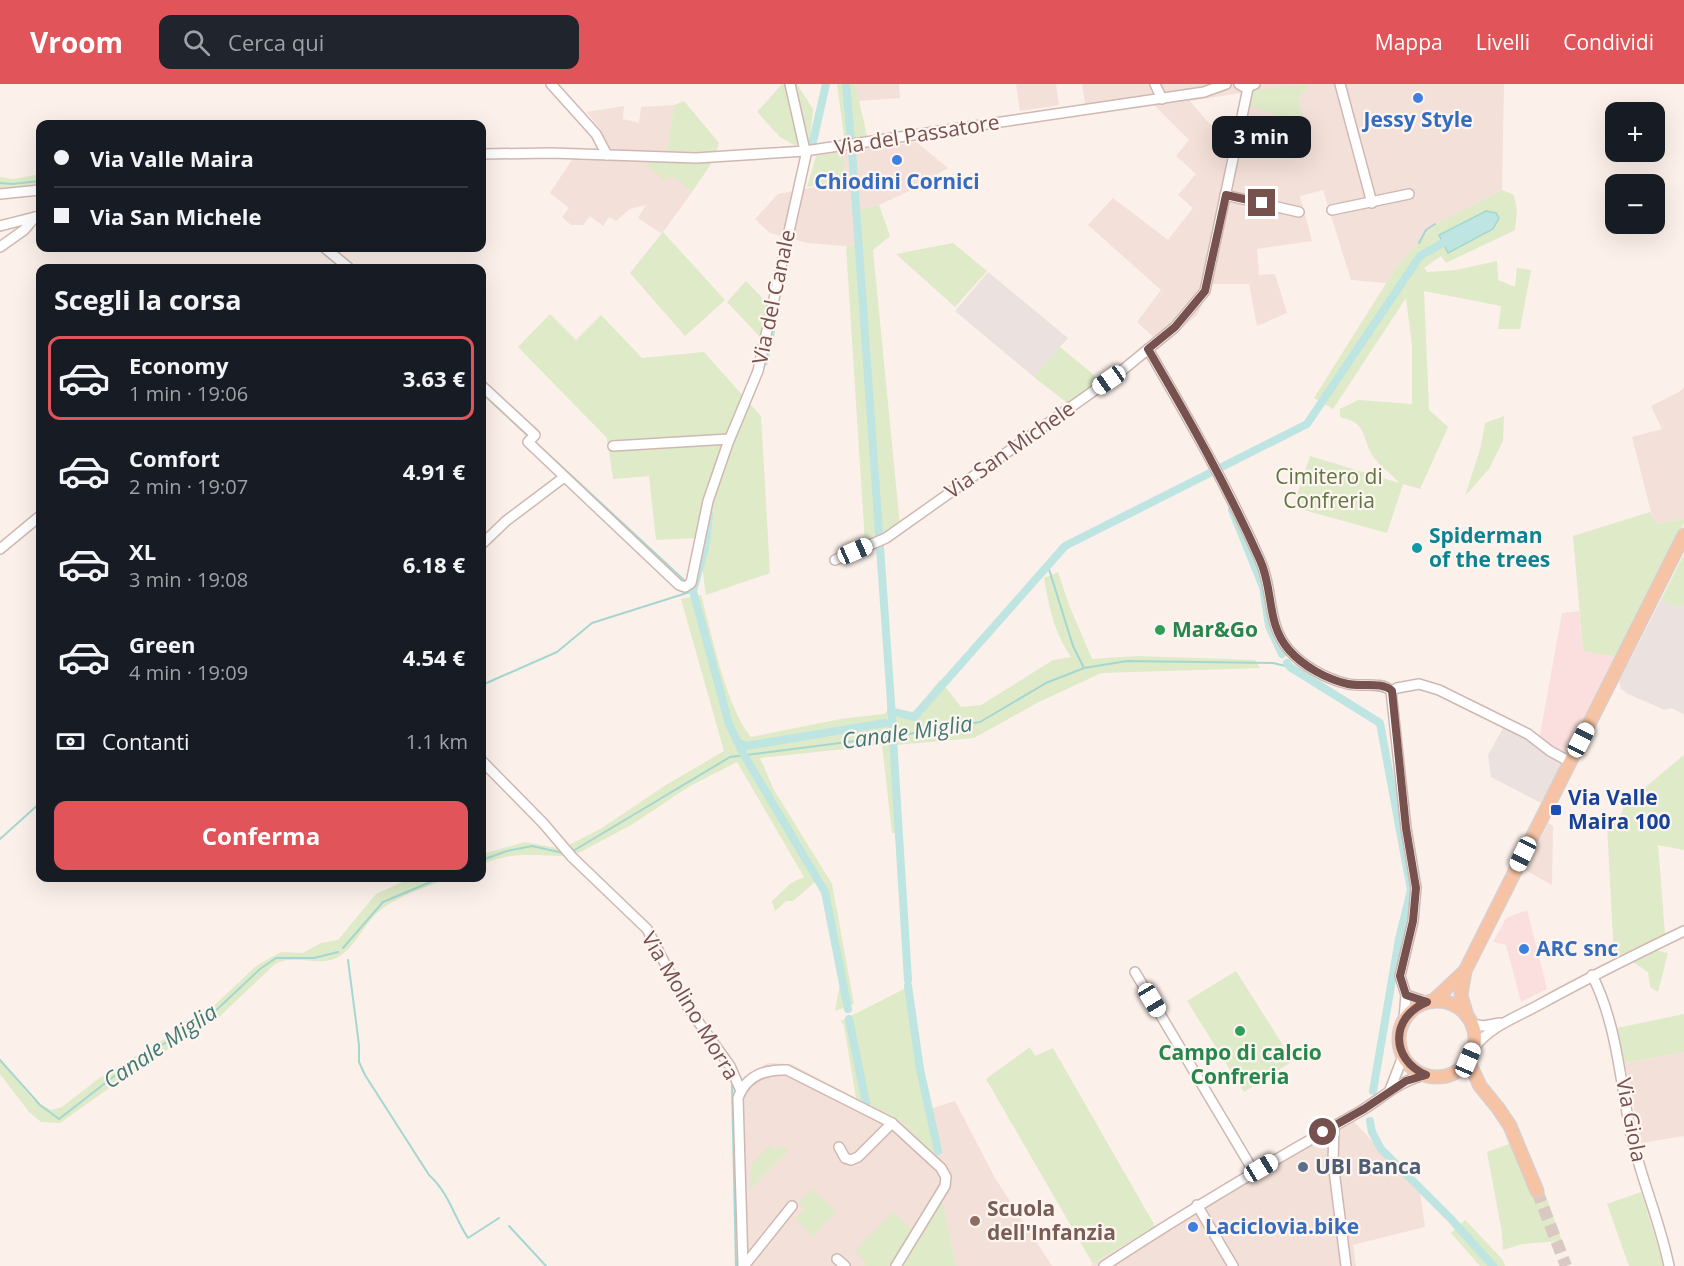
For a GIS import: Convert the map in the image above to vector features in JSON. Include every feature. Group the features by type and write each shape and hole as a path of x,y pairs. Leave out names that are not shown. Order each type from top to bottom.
{"main road":[{"path":"1469,1020 1458,1007 1446,1002 1430,1002 1418,1006 1404,1019 1399,1037 1403,1056 1417,1071 1426,1075 1451,1074 1468,1060 1474,1048 1474,1036 1469,1020 1461,995 1465,972 1684,536"},
{"path":"1430,1002 1465,972"},
{"path":"1468,1060 1480,1086 1510,1126 1537,1191"},
{"path":"1451,1074 1480,1086"}],"street":[{"path":"551,84 591,128 607,155"},
{"path":"790,84 805,151"},
{"path":"1155,84 1162,99"},
{"name":"Via del Passatore","path":"486,154 589,154 696,158 805,151 1162,99 1204,92 1225,84 1246,86"},
{"path":"1340,84 1372,203"},
{"name":"Via San Michele","path":"836,560 879,541 1148,349 1175,327 1205,291 1246,86"},
{"path":"589,154 593,139 591,128"},
{"name":"Via del Canale","path":"563,478 679,585 686,586 693,581 708,501 729,439 758,371 805,151"},
{"path":"0,194 36,190"},
{"path":"1332,210 1409,194"},
{"path":"1226,195 1299,212"},
{"path":"0,226 36,217"},
{"path":"0,247 24,230 36,218"},
{"path":"330,252 344,264"},
{"path":"1148,349 1218,470 1268,577 1275,629 1289,649 1318,672 1333,680 1383,687 1392,691 1419,684 1439,690 1528,734 1550,751 1570,762"},
{"path":"486,390 535,435 528,442 563,478 506,521 486,540"},
{"path":"613,446 729,439"},
{"path":"0,549 36,519"},
{"path":"1392,691 1404,817 1416,888 1413,921 1400,976 1406,995 1404,1019"},
{"name":"Via Molino Morra","path":"486,765 543,822 572,857 647,929 687,1006 729,1066 741,1091 738,1098 743,1266"},
{"path":"1474,1048 1480,1039 1506,1022 1592,975 1684,931"},
{"path":"1135,972 1254,1172"},
{"name":"Via Giola","path":"1592,975 1600,991 1622,1071 1631,1134 1669,1266"},
{"path":"1406,995 1430,1002"},
{"path":"1469,1020 1483,1026 1506,1022"},
{"path":"1390,1090 1403,1056"},
{"path":"741,1091 759,1074 774,1069 787,1070 892,1124 941,1168 946,1177 941,1194 896,1266"},
{"path":"1104,1266 1197,1205 1364,1109 1390,1090 1406,1081 1426,1075"},
{"path":"839,1147 845,1158 851,1160 858,1157 892,1124"},
{"path":"1334,1126 1333,1162 1346,1266"},
{"path":"1323,1132 1333,1162"},
{"path":"1197,1205 1233,1266"},
{"name":"Via Molino Morra","path":"743,1266 792,1206"},
{"path":"742,1243 762,1240"},
{"path":"837,1259 845,1266"}],"shaded area":[{"path":"855,84 899,84 900,98 858,101"},
{"path":"1016,84 1056,84 1059,105 1020,111"},
{"path":"1082,84 1504,84 1502,190 1435,225 1395,269 1386,283 1351,280 1323,190 1300,196 1312,241 1257,249 1259,275 1275,274 1287,313 1257,326 1249,284 1212,284 1197,315 1162,345 1137,322 1161,290 1088,225 1113,198 1168,240 1193,208 1178,195 1196,174 1176,156 1189,140 1154,105 1087,114","holes":["1307,89 1298,99 1284,138 1275,114","1240,93 1243,99 1232,143 1206,120 1190,101"]},
{"path":"674,105 666,156 646,165 673,177 692,192 663,232 661,233 638,218 646,205 630,209 616,221 609,217 603,226 590,216 583,225 571,225 562,217 569,208 550,193 573,158 598,158 601,130 587,112 624,106 623,119 639,123 641,107"},
{"path":"916,142 948,168 905,193 879,205 858,211 861,244 846,246 808,243 770,233 755,219 778,194 846,181 843,151"},
{"path":"988,272 1068,338 1034,377 955,311"},
{"path":"1684,387 1684,519 1654,524 1632,437 1662,429 1651,406 1679,392"},
{"path":"1661,600 1676,607 1684,605 1684,714 1671,708 1665,710 1628,694 1621,689 1619,681"},
{"path":"1579,611 1583,651 1618,657 1564,758 1539,740 1562,613"},
{"path":"1504,726 1563,761 1541,803 1491,777 1488,755"},
{"path":"1548,823 1553,826 1552,885 1525,870"},
{"path":"1527,910 1547,989 1521,1002 1506,945 1493,942 1506,918"},
{"path":"1684,1052 1684,1136 1641,1143 1625,1063"},
{"path":"768,1063 791,1064 900,1121 935,1156 927,1110 955,1101 995,1178 1052,1266 956,1266 942,1202 903,1266 890,1266 912,1230 864,1266 740,1266 732,1090 750,1073"},
{"path":"1346,1113 1420,1193 1425,1227 1353,1245 1356,1266 1090,1266"}],"green space":[{"path":"782,84 797,84 813,109 810,143 794,145 780,137 757,112"},
{"path":"837,84 855,84 868,140 845,143"},
{"path":"1306,85 1308,88 1298,99 1307,132 1284,138 1275,114 1248,106 1254,90"},
{"path":"684,101 719,143 713,161 692,192 673,177 664,180 646,165 666,156 674,105"},
{"path":"843,151 846,181 807,187 816,156"},
{"path":"36,175 36,186 0,190 0,177 13,179"},
{"name":"Cimitero di Confreria","path":"1502,190 1514,195 1517,211 1515,230 1446,263 1441,256 1424,268 1427,272 1456,270 1497,261 1498,280 1515,287 1517,268 1531,270 1520,329 1498,329 1501,306 1424,291 1429,410 1448,427 1420,489 1403,484 1387,533 1293,507 1310,456 1399,483 1370,452 1361,428 1350,420 1340,417 1340,409 1358,400 1412,404 1412,345 1406,298 1333,409 1314,398 1395,269 1435,225"},
{"path":"879,205 890,236 873,250 900,526 887,536 865,543 846,246 861,244 857,211"},
{"path":"663,232 725,300 685,336 630,273"},
{"path":"953,243 987,271 955,307 896,254"},
{"path":"746,281 767,303 761,338 727,302"},
{"path":"550,314 576,340 601,315 642,358 704,352 761,416 770,573 706,595 698,538 656,540 649,476 613,479 607,438 518,347"},
{"path":"1060,347 1101,381 1067,403 1034,377"},
{"path":"1504,416 1503,441 1489,469 1465,496 1481,446 1485,423"},
{"path":"1650,512 1655,524 1684,519 1684,523 1618,657 1583,651 1573,536"},
{"path":"1684,554 1684,605 1676,607 1661,600"},
{"path":"1058,572 1092,659 1137,656 1255,660 1260,668 1101,673 1037,703 974,738 896,745 902,834 892,833 882,745 760,758 774,790 832,884 854,1004 835,1011 840,983 823,892 815,882 793,901 786,901 775,911 772,901 791,883 804,877 737,762 690,786 631,825 575,855 567,846 602,828 666,785 724,751 681,599 701,595 727,689 742,724 751,737 841,719 883,714 894,709 914,712 940,680 961,707 981,705 1053,660 1071,657 1060,638 1053,619 1044,578"},
{"path":"1684,755 1684,850 1658,845 1665,934 1614,958 1607,824 1619,822 1624,805"},
{"path":"525,842 562,849 566,856 514,856 486,863 486,853"},
{"path":"402,882 439,882 390,903 370,920 346,951 334,959 327,961 289,960 275,964 218,1018 129,1074 60,1123 41,1122 29,1112 0,1074 0,1060 33,1100 51,1110 62,1107 98,1079 203,1016 256,966 281,952 303,953 321,943 338,940 376,894"},
{"path":"1654,950 1668,953 1658,992 1650,987 1648,972 1630,960"},
{"name":"Campo di calcio Confreria","path":"1236,971 1293,1061 1244,1092 1187,1001"},
{"path":"906,988 936,1156 900,1121 856,1098 844,1026 841,1021"},
{"path":"1684,1014 1684,1052 1625,1063 1617,1028"},
{"path":"1030,1047 1035,1056 1053,1048 1155,1226 1093,1264 986,1079"},
{"path":"1512,1143 1531,1195 1544,1191 1562,1241 1522,1244 1503,1250 1487,1152"},
{"path":"770,1145 775,1150 782,1145 788,1151 750,1189 751,1165"},
{"path":"812,1189 836,1212 813,1236 795,1219 805,1209 799,1203"},
{"path":"1641,1192 1664,1266 1629,1266 1607,1204"},
{"path":"942,1201 956,1266 903,1266"},
{"path":"893,1212 912,1230 890,1266 864,1266 866,1263 855,1251"},
{"path":"1465,1220 1503,1260 1505,1266 1480,1266 1451,1233"}],"water":[{"path":"1486,211 1496,213 1499,218 1493,229 1448,253 1439,235"}],"waterway":[{"path":"812,146 826,84"},
{"path":"846,84 851,140"},
{"path":"852,151 893,731"},
{"path":"0,183 36,181"},
{"path":"1419,243 1426,230 1435,224"},
{"path":"891,711 914,717 1065,546 1307,424 1420,256 1443,243"},
{"path":"322,252 337,264"},
{"path":"764,362 771,333"},
{"path":"486,397 529,437"},
{"path":"533,440 685,581"},
{"path":"1232,510 1263,587 1269,626 1282,654"},
{"path":"706,542 709,515"},
{"path":"705,548 693,591 729,724 744,755 825,892 848,1009"},
{"path":"1048,566 1073,646 1084,668"},
{"path":"486,683 557,652 592,623 693,591"},
{"name":"Canale Miglia","path":"573,851 730,757 902,735 980,722 1046,683 1084,668 1127,661 1273,663 1290,667"},
{"path":"1287,663 1380,723 1411,890 1399,939 1373,1091"},
{"path":"739,743 746,746 885,723"},
{"path":"893,739 908,980"},
{"path":"0,839 36,807"},
{"name":"Canale Miglia","path":"486,859 532,846 563,853"},
{"name":"Canale Miglia","path":"343,948 383,902 430,882"},
{"name":"Canale Miglia","path":"0,1060 40,1105 59,1119 126,1067 211,1015 260,969 276,958 314,958 338,952"},
{"path":"348,960 359,1045 359,1062 365,1075 429,1175 442,1189 468,1238 499,1218"},
{"path":"908,986 920,1069 938,1151"},
{"path":"849,1019 866,1103"},
{"path":"732,1085 736,1266"},
{"path":"1370,1121 1372,1132 1381,1149 1451,1219 1493,1266"},
{"path":"509,1226 546,1266"}],"tunnel":[{"path":"1537,1191 1566,1266"}],"place":[{"name":"Jessy Style","path":"1418,98"},
{"name":"Chiodini Cornici","path":"897,160"},
{"name":"Spiderman of the trees","path":"1417,548"},
{"name":"Mar&Go","path":"1160,630"},
{"name":"Via Valle Maira 100","path":"1556,810"},
{"name":"ARC snc","path":"1524,949"},
{"name":"Campo di calcio Confreria","path":"1240,1031"},
{"name":"UBI Banca","path":"1303,1167"},
{"name":"Scuola dell'Infanzia","path":"975,1221"},
{"name":"Laciclovia.bike","path":"1193,1227"}],"route":[{"path":"1262,203 1226,195 1205,291 1175,327 1148,349 1223,479 1260,559 1268,577 1275,629 1281,639 1296,656 1333,680 1383,687 1392,691 1394,730 1416,888 1413,921 1401,966 1401,985 1406,995 1427,1002 1418,1006 1404,1019 1399,1037 1403,1056 1417,1071 1426,1075 1406,1081 1364,1109 1323,1132"}]}
